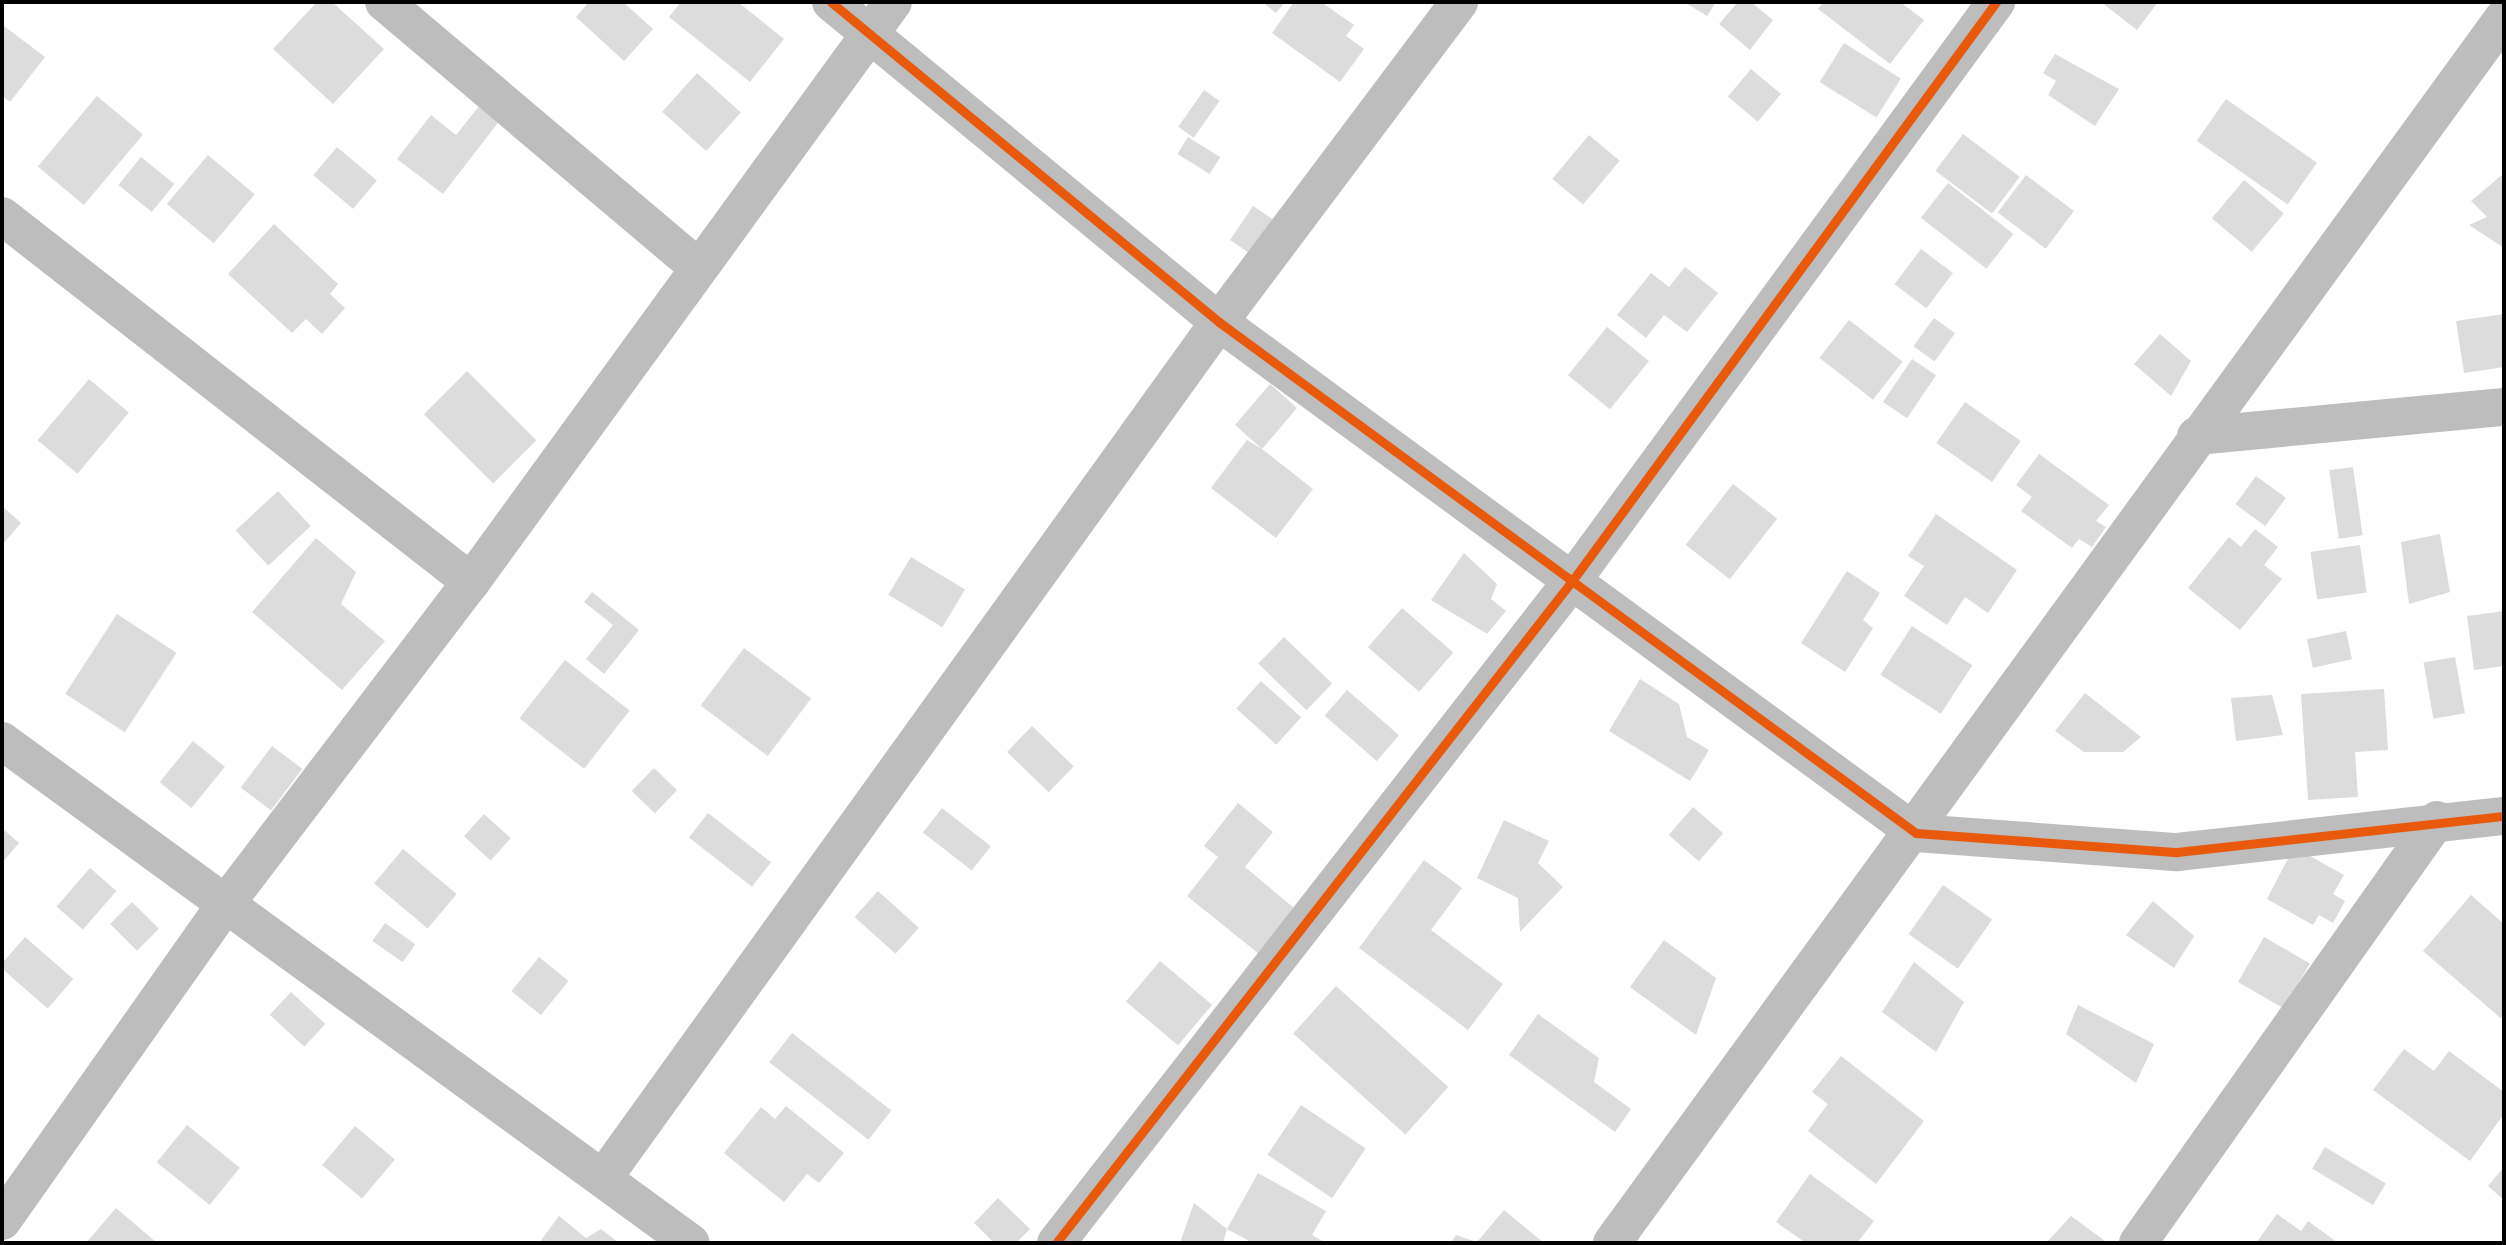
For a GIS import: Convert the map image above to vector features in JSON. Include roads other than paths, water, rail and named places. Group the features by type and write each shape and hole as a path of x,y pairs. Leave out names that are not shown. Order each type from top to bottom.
{"street":[{"path":"384,2 698,267"},
{"path":"831,2 1219,322 1916,833 2177,852 2437,820 2504,816"},
{"path":"2,1221 224,906 471,582 893,2"},
{"path":"604,1177 1219,322 1459,2"},
{"path":"1056,1243 1572,581 1996,2"},
{"path":"1612,1243 1916,833 2196,436 2504,17"},
{"path":"2,216 471,582"},
{"path":"2196,436 2504,407"},
{"path":"2,741 224,906 604,1177 691,1243"},
{"path":"2138,1243 2437,820"}]}
